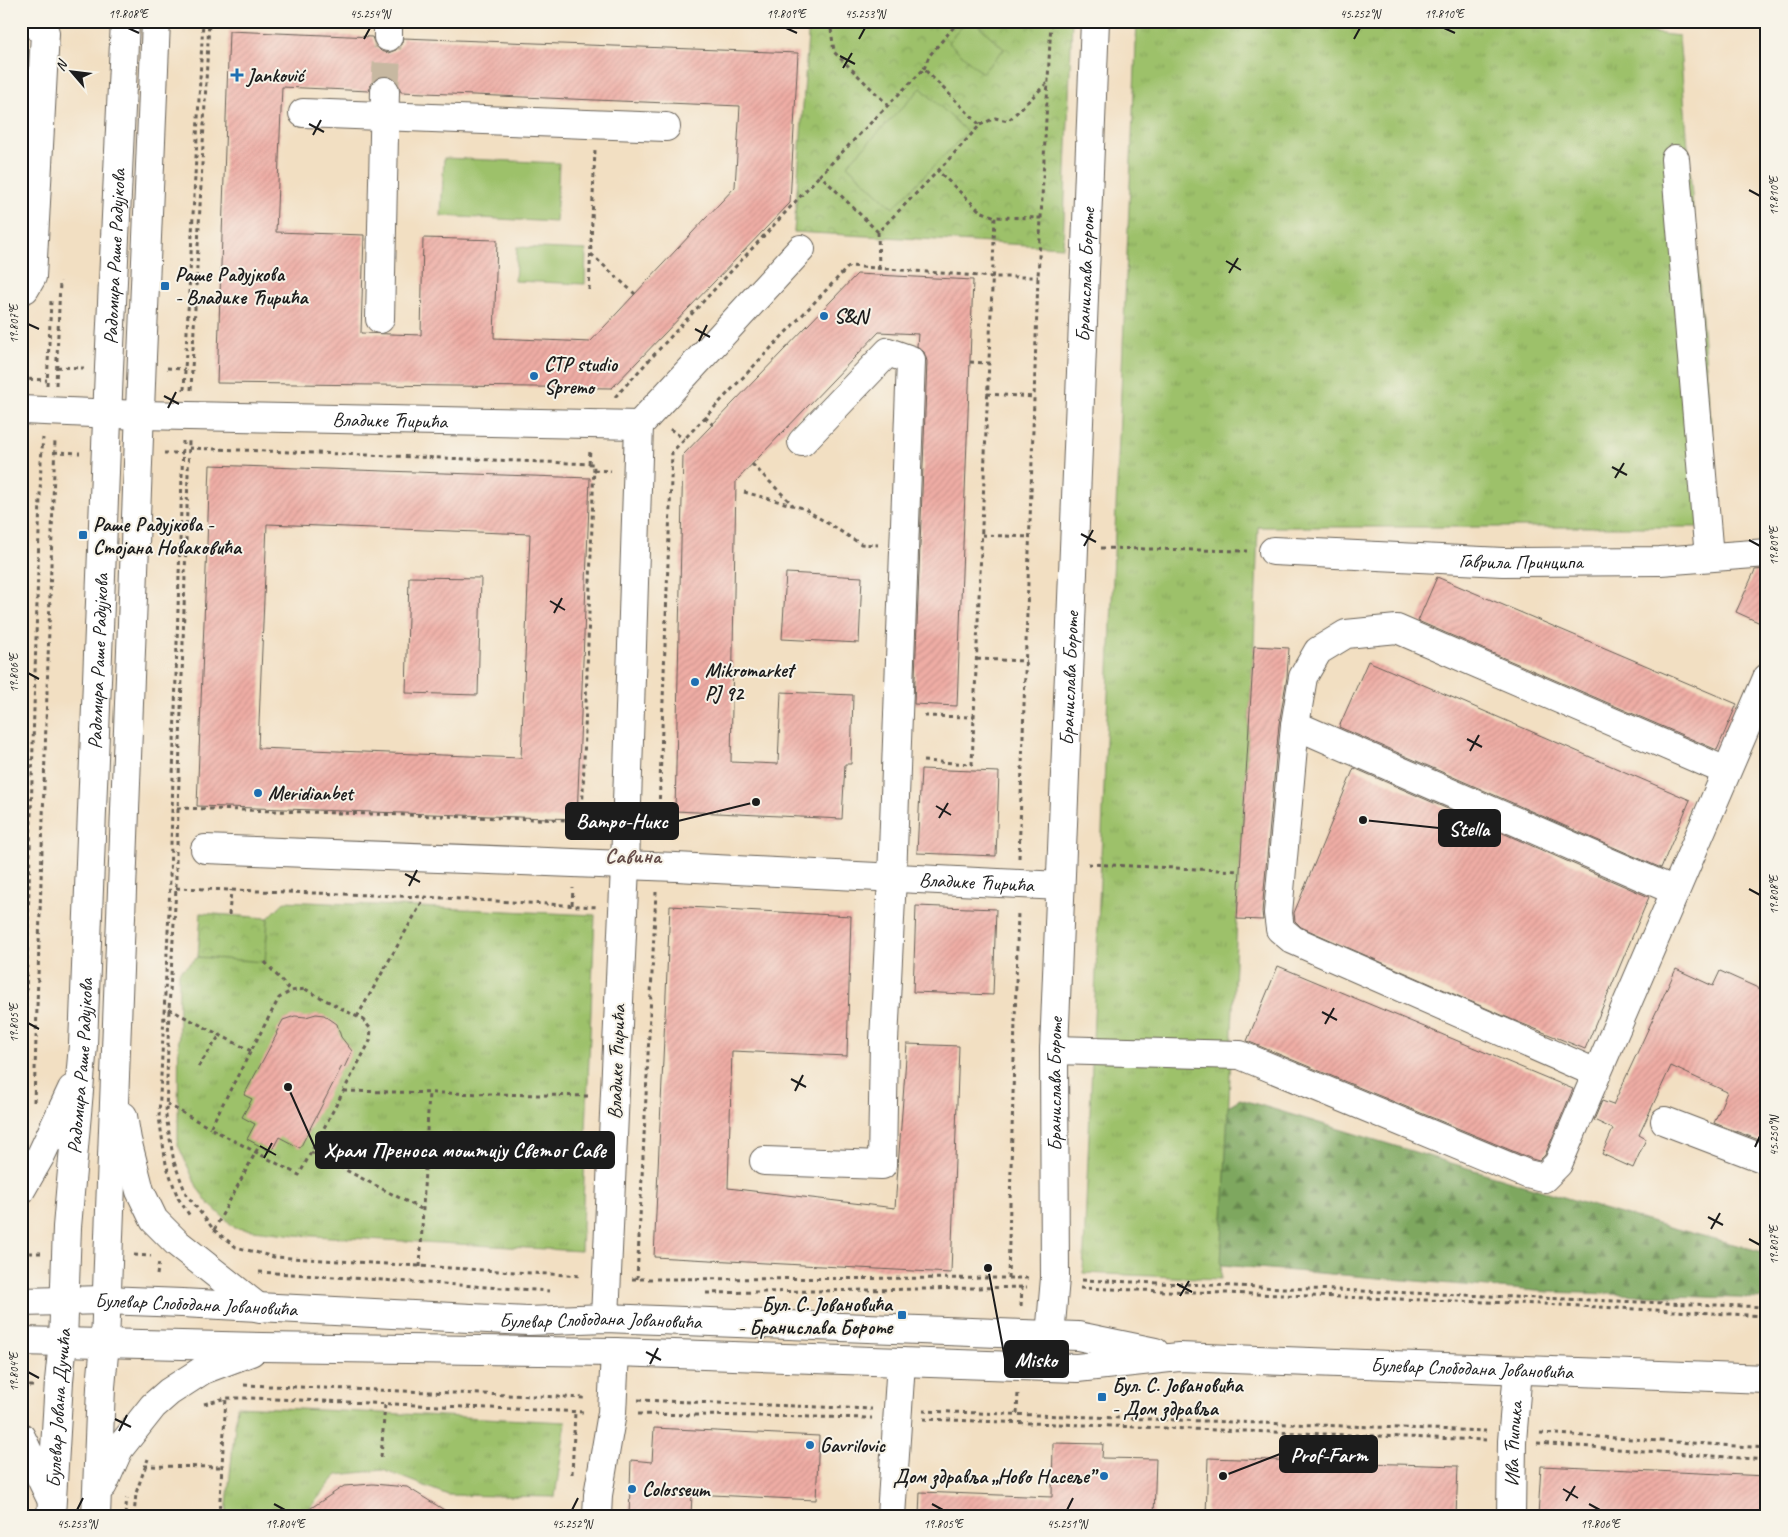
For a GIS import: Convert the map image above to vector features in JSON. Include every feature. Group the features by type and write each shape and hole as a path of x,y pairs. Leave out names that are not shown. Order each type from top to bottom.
{"street":[{"path":"21,290 25,289 32,277 45,33 30,21"},
{"name":"Радомира Раше Радујкова","path":"64,1302 67,1227 82,1061 107,413 125,21"},
{"name":"Радомира Раше Радујкова","path":"105,1300 156,21"},
{"name":"Бранислава Бороте","path":"1050,1336 1055,1283 1054,1050 1060,874 1095,21"},
{"path":"303,113 385,104 596,124 666,127"},
{"path":"380,319 385,104"},
{"path":"1674,159 1708,557"},
{"path":"639,425 801,249"},
{"path":"764,1161 882,1165 884,1040 892,878 911,360 888,352 802,442"},
{"name":"Владике Ћирића","path":"34,410 140,415 639,425 623,908 605,1318"},
{"name":"Гаврила Принципа","path":"1273,552 1503,562 1660,561 1767,553"},
{"path":"1596,1074 1292,940 1280,929 1278,913 1295,725 1303,677 1318,651 1346,634 1397,629 1726,771"},
{"path":"1054,1050 1240,1055 1527,1174 1544,1178 1558,1164 1767,678"},
{"path":"1295,725 1675,891"},
{"name":"Владике Ћирића","path":"206,849 1018,884 1060,874"},
{"path":"21,1190 42,1155 69,1098 82,1061"},
{"path":"114,1063 127,1140 140,1191 154,1220 172,1238 259,1308"},
{"path":"1665,1121 1767,1160"},
{"name":"Булевар Слободана Јовановића","path":"21,1302 105,1300 528,1321 605,1318 1078,1336 1179,1357"},
{"name":"Булевар Јована Дучића","path":"97,1507 105,1343 105,1300"},
{"name":"Булевар Јована Дучића","path":"51,1508 63,1342 64,1302"},
{"name":"Булевар Слободана Јовановића","path":"21,1341 262,1347 615,1352 1077,1368 1179,1357 1767,1379"},
{"path":"97,1507 119,1449 152,1406 169,1392 204,1370 262,1347"},
{"path":"597,1516 598,1495 612,1413 615,1352"},
{"path":"891,1516 901,1362"},
{"name":"Ива Ћипика","path":"1511,1516 1512,1436 1518,1370"},
{"path":"21,1437 51,1508"}],"path":[{"path":"194,1222 178,1198 166,1164 159,1117 169,911 202,21"},
{"path":"209,21 192,358 187,416 189,448 176,888 169,1009 166,1116 174,1162 186,1194 214,1230 236,1247 274,1257 607,1278 1008,1278 1055,1283 1542,1304 1767,1316"},
{"path":"830,21 834,52 888,105"},
{"path":"613,399 820,175 924,69 929,56 959,21"},
{"path":"1008,1278 1018,884 1038,278 1051,21"},
{"path":"924,69 980,125"},
{"path":"878,268 878,232 980,125 995,118 1008,121 1048,82"},
{"path":"589,290 596,124"},
{"path":"938,170 980,211 995,217 1041,218"},
{"path":"820,175 878,232"},
{"path":"896,760 972,764 995,217"},
{"path":"590,254 635,294"},
{"path":"637,1279 659,824 672,452 849,266 992,277 1038,278"},
{"path":"671,327 675,331"},
{"path":"970,362 988,363"},
{"path":"21,379 47,380"},
{"path":"987,394 1035,397"},
{"path":"21,1120 24,1090 41,461 34,410"},
{"path":"705,417 713,425"},
{"path":"189,448 594,464 582,821"},
{"path":"34,1104 54,461"},
{"path":"752,464 793,506"},
{"path":"744,492 802,508 861,544 904,547"},
{"path":"982,535 1030,536"},
{"path":"1073,548 1273,552"},
{"path":"977,659 1026,661"},
{"path":"898,715 974,717"},
{"path":"177,808 659,824"},
{"path":"1060,874 1240,871"},
{"path":"176,888 425,897 655,910"},
{"path":"229,915 231,890"},
{"path":"357,1016 425,897"},
{"path":"265,962 291,990"},
{"path":"167,1104 210,1128 299,1175 370,1042 371,1030 357,1016 305,989 291,990 279,998 210,1128"},
{"path":"169,1009 251,1051"},
{"path":"198,1067 220,1035"},
{"path":"344,1090 615,1097"},
{"path":"420,1267 429,1092"},
{"path":"214,1230 259,1146"},
{"path":"311,1152 423,1210"},
{"path":"155,1303 159,1256 190,1215"},
{"path":"252,1271 268,1274 557,1291"},
{"path":"704,1293 1055,1283 1767,1307"},
{"path":"219,1516 226,1398"},
{"path":"200,1405 226,1398 252,1398"},
{"path":"381,1457 385,1404"},
{"path":"572,1478 575,1412"},
{"path":"1512,1436 1767,1448"},
{"path":"1512,1436 1767,1460"},
{"path":"134,1516 136,1493 148,1458"},
{"path":"144,1466 222,1467"},
{"path":"125,1516 128,1490"}],"green space":[{"path":"809,21 1072,21 1063,247 794,232"},
{"path":"967,21 974,21 1004,49 982,73 948,42"},
{"path":"1137,21 1550,21 1679,36 1719,527 1258,527 1254,646 1237,919 1221,1279 1083,1273"},
{"path":"921,88 967,132 893,208 847,165"},
{"path":"444,158 559,163 556,222 441,216"},
{"path":"517,247 586,250 585,284 515,281"},
{"path":"285,901 595,915 581,1251 296,1235 235,1228 209,1204 198,1189 178,1145 179,972 198,957 265,961 268,918"},
{"path":"201,913 268,918 265,962 198,957"},
{"path":"1240,1099 1613,1212 1767,1253 1767,1299 1548,1292 1221,1265 1228,1106"},
{"path":"237,1406 566,1422 555,1497 448,1495 383,1470 337,1475 303,1516 233,1516 226,1514"}],"building":[{"path":"229,31 372,37 375,45 381,51 388,53 396,50 401,45 403,38 798,53 790,203 612,388 217,383","holes":["386,75 398,83 401,92 740,106 735,187 590,342 494,338 497,240 423,238 421,335 361,333 364,235 276,232 282,87 369,91 371,83 377,78"]},
{"path":"857,274 973,280 957,706 914,704 927,361 924,352 917,346 918,334 879,332 736,481 731,762 778,764 781,692 853,695 851,764 845,764 842,819 675,811 683,455"},
{"path":"210,465 590,478 577,819 197,806","holes":["267,524 530,534 521,758 258,748"]},
{"path":"1767,569 1767,626 1736,612 1755,570"},
{"path":"786,573 862,577 859,643 782,639"},
{"path":"409,577 481,578 478,695 406,693"},
{"path":"1437,577 1737,704 1717,750 1418,621"},
{"path":"1254,646 1289,648 1287,677 1279,724 1262,912 1263,920 1237,919"},
{"path":"1368,661 1690,800 1661,868 1339,727"},
{"path":"1354,768 1649,897 1585,1049 1513,1020 1301,927 1295,921 1294,913"},
{"path":"921,769 999,772 996,856 917,853"},
{"path":"670,906 851,916 847,1056 732,1051 728,1188 895,1208 907,1044 959,1046 951,1273 654,1257"},
{"path":"916,906 996,909 993,995 913,992"},
{"path":"1278,966 1573,1089 1545,1155 1539,1161 1532,1159 1247,1041"},
{"path":"1676,969 1713,986 1720,971 1767,992 1767,1143 1714,1123 1727,1092 1671,1066 1639,1135 1646,1139 1633,1168 1602,1154 1613,1129 1594,1120 1602,1101 1613,1105"},
{"path":"316,1014 324,1015 337,1024 341,1037 352,1051 344,1068 342,1066 300,1148 279,1137 271,1152 247,1139 255,1124 242,1117 252,1099 244,1095 283,1020 295,1016 306,1017"},
{"path":"654,1428 819,1436 816,1500 692,1494 691,1516 629,1516 631,1460 652,1462"},
{"name":"Дом здравља „Ново Насеље”","path":"1053,1443 1103,1444 1102,1458 1156,1459 1154,1516 919,1516 920,1492 1052,1497"},
{"path":"1208,1458 1458,1466 1456,1516 1359,1516 1269,1513 1269,1516 1206,1516"},
{"path":"1541,1466 1767,1476 1767,1516 1538,1516"},
{"path":"373,1484 407,1487 454,1516 299,1516 344,1486"}],"tunnel":[{"path":"385,91 388,37"}],"place":[{"name":"Janković","path":"237,75"},
{"name":"Раше Радујкова - Владике Ћирића","path":"165,286"},
{"name":"S&N","path":"824,316"},
{"name":"CTP studio Spremo","path":"534,376"},
{"name":"Раше Радујкова - Стојана Новаковића","path":"83,535"},
{"name":"Mikromarket PJ 92","path":"695,682"},
{"name":"Meridianbet","path":"258,793"},
{"name":"Ватро-Никс","path":"756,802"},
{"name":"Stella","path":"1363,820"},
{"name":"Храм Преноса моштију Светог Саве","path":"288,1087"},
{"name":"Misko","path":"988,1268"},
{"name":"Бул. С. Јовановића - Бранислава Бороте","path":"902,1315"},
{"name":"Бул. С. Јовановића - Дом здравља","path":"1102,1397"},
{"name":"Gavrilovic","path":"810,1445"},
{"name":"Дом здравља „Ново Насеље”","path":"1104,1476"},
{"name":"Prof-Farm","path":"1223,1476"},
{"name":"Colosseum","path":"632,1489"}],"district":[{"name":"Савина","path":"633,856"}]}
